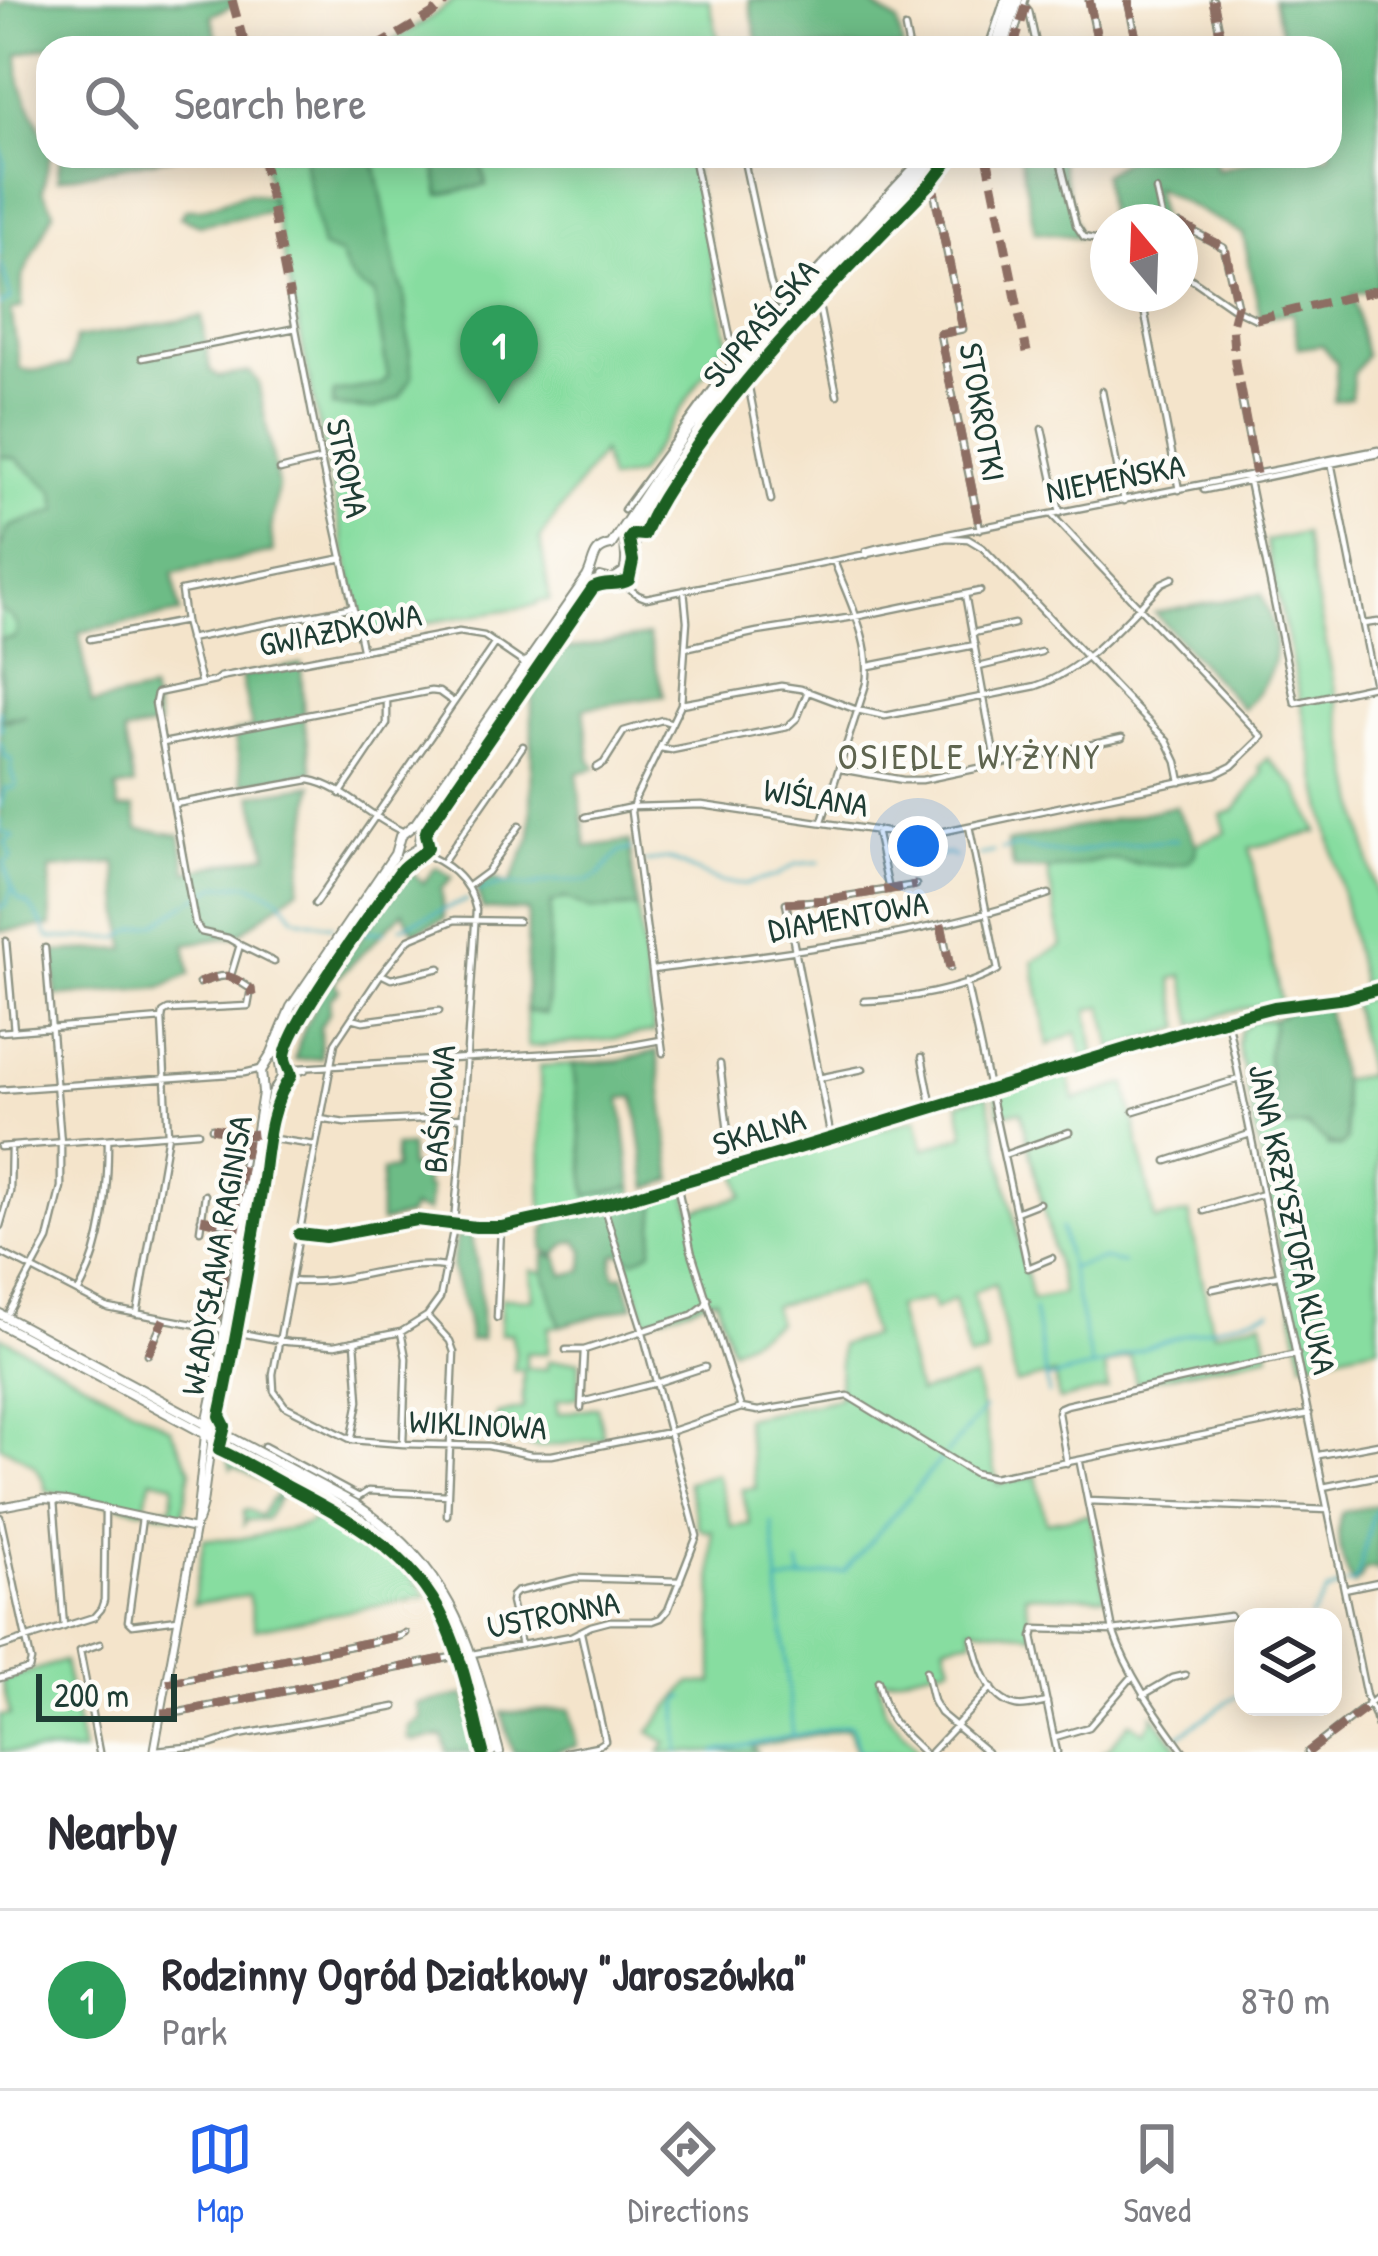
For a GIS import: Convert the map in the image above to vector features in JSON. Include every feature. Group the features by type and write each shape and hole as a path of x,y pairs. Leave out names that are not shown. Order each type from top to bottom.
{"main road":[{"path":"1003,36 1016,1"},
{"path":"611,545 726,379 915,168"},
{"path":"568,611 593,583 616,579 625,572 623,552 634,522 720,398 933,168"},
{"path":"568,611 595,553 611,545 623,552"},
{"path":"592,566 602,579"},
{"name":"WŁADYSŁAWA RAGINISA","path":"209,1431 234,1291 263,1072 291,1007 395,854 402,836 568,611"},
{"name":"WŁADYSŁAWA RAGINISA","path":"234,1291 237,1227 256,1135 280,1074 282,1046 300,1009 394,870 417,846 421,830 568,611"},
{"path":"413,831 417,846 404,851 402,836 413,831"},
{"path":"273,1062 280,1074 271,1084 263,1072 273,1062"},
{"path":"4,1313 209,1431"},
{"path":"0,1324 260,1453 355,1504 395,1534 441,1587 457,1615 472,1654 495,1752"},
{"path":"260,1453 361,1517 425,1576 451,1619 495,1752"}],"street":[{"path":"1089,0 1096,36"},
{"path":"1128,0 1136,36"},
{"path":"1213,0 1220,36"},
{"path":"1003,36 1016,1 1029,10 1034,36"},
{"path":"904,28 906,36"},
{"path":"695,168 735,358"},
{"path":"746,168 770,282 783,306"},
{"name":"SUPRAŚLSKA","path":"624,509 735,358 915,168"},
{"name":"SUPRAŚLSKA","path":"637,543 683,462 743,379 936,168"},
{"path":"1062,168 1076,225 1080,233 1090,236"},
{"name":"STOKROTKI","path":"929,179 963,329 940,334 980,529"},
{"path":"1156,190 1160,204"},
{"path":"1198,234 1224,248 1235,309"},
{"path":"1198,283 1256,319"},
{"name":"STROMA","path":"290,298 362,648"},
{"path":"815,302 837,395"},
{"path":"1145,312 1179,490"},
{"path":"142,358 296,328"},
{"path":"743,379 749,388 771,500"},
{"path":"1102,392 1124,501"},
{"path":"1242,403 1251,477 1295,703 1377,686 1330,462"},
{"path":"1042,429 1056,514 1138,607"},
{"name":"NIEMEŃSKA","path":"867,555 866,551 877,548 1378,452"},
{"path":"280,470 321,460"},
{"path":"1204,490 1251,477"},
{"name":"NIEMEŃSKA","path":"636,594 646,598 956,537 973,541 1167,741 1181,782"},
{"path":"201,684 181,591 343,558"},
{"path":"822,821 869,666 833,561"},
{"path":"625,572 636,594"},
{"path":"681,704 781,686 885,716 1046,683 1087,656 1162,583 1173,578"},
{"path":"616,579 636,594"},
{"path":"663,1053 632,808 681,704 684,590"},
{"path":"686,649 980,591"},
{"path":"965,594 996,765"},
{"path":"189,639 353,607"},
{"name":"WIŚLANA","path":"585,817 632,808 723,807 912,835 1181,782 1229,768 1262,737 1138,607"},
{"path":"90,639 185,621"},
{"path":"1363,624 1378,622"},
{"path":"972,633 1014,624"},
{"name":"GWIAZDKOWA","path":"163,743 154,699 158,692 215,682 220,676 459,632 477,633 526,664"},
{"path":"316,904 495,643"},
{"path":"869,666 975,645"},
{"path":"979,667 1041,652"},
{"path":"274,962 196,926 163,743 431,691 454,702"},
{"path":"661,748 672,750 789,726 799,716 808,691"},
{"path":"340,794 387,724 386,699"},
{"path":"596,768 624,731 662,720 673,722"},
{"path":"840,769 922,780 1122,738"},
{"path":"442,863 524,746"},
{"path":"175,804 302,779 319,781 402,836"},
{"path":"417,846 468,886 487,872 520,825"},
{"path":"864,1001 902,1000 995,973 999,967 969,826"},
{"path":"876,830 889,890"},
{"path":"831,1138 786,903 916,885"},
{"name":"BAŚNIOWA","path":"427,1316 443,1290 454,1225 476,919 468,886"},
{"name":"DIAMENTOWA","path":"652,970 941,924 1049,894"},
{"path":"280,1340 335,1043 402,945 414,936 455,920 518,921"},
{"path":"941,924 950,968"},
{"path":"6,941 14,1030"},
{"path":"231,975 240,945"},
{"path":"4,1313 34,1270 56,1215 61,1187 45,948"},
{"path":"381,974 391,979 440,968"},
{"path":"136,1314 168,1135 163,1013 248,1006 251,988 231,975 199,983"},
{"path":"966,982 1028,1268 1052,1258"},
{"name":"SKALNA","path":"299,1234 326,1237 405,1220 501,1227 603,1205 1227,1019 1378,989"},
{"path":"352,1018 363,1021 439,1011"},
{"path":"0,1031 162,1019"},
{"name":"JANA KRZYSZTOFA KLUKA","path":"1227,1019 1344,1589 1378,1727"},
{"path":"280,1074 319,1067 600,1050 662,1040"},
{"path":"922,1058 932,1108"},
{"path":"720,1064 732,1168"},
{"path":"819,1078 863,1070"},
{"path":"0,1090 263,1072"},
{"path":"1134,1111 1239,1079"},
{"path":"320,1119 345,1123 463,1117"},
{"path":"212,1128 314,1145"},
{"path":"0,1147 198,1132"},
{"path":"1004,1154 1069,1132"},
{"path":"1166,1161 1250,1135"},
{"path":"78,1293 94,1264 108,1185 108,1139"},
{"path":"0,1226 10,1192 11,1146"},
{"path":"677,1184 687,1235 741,1408"},
{"path":"1204,1211 1263,1194"},
{"path":"200,1229 205,1195"},
{"path":"1016,1212 1039,1203"},
{"name":"USTRONNA","path":"472,1654 581,1633 599,1623 661,1618 697,1536 641,1325 603,1205"},
{"path":"202,1219 237,1227 216,1316"},
{"path":"497,1318 501,1227"},
{"path":"0,1252 108,1308 315,1346 401,1332 427,1316 453,1348 448,1515"},
{"path":"291,1281 327,1282 412,1265 447,1267"},
{"path":"1213,1289 1280,1274"},
{"path":"566,1350 584,1350 695,1314 708,1299"},
{"path":"148,1354 164,1319"},
{"path":"401,1332 406,1358 403,1444"},
{"name":"WIKLINOWA","path":"280,1340 272,1383 278,1399 352,1440 488,1446 552,1455 669,1432 741,1408 758,1412 848,1396 974,1473 993,1478 1067,1463"},
{"path":"352,1440 360,1378 355,1342"},
{"path":"584,1350 581,1405 705,1367"},
{"path":"1297,1354 1059,1408 1067,1463 1309,1414"},
{"name":"WŁADYSŁAWA RAGINISA","path":"154,1751 209,1431"},
{"path":"1317,1456 1378,1444"},
{"path":"260,1453 359,1497 368,1491 448,1495"},
{"path":"1079,1461 1113,1631 1132,1676 1184,1752"},
{"path":"1323,1487 1378,1476"},
{"path":"0,1507 54,1499 195,1528"},
{"path":"54,1499 64,1627"},
{"path":"1087,1501 1328,1510"},
{"path":"0,1647 94,1617 101,1609 105,1508"},
{"path":"142,1516 128,1621 132,1625 178,1619"},
{"path":"0,1517 31,1661 28,1669 0,1678"},
{"path":"521,1645 511,1602 516,1592 576,1578 680,1581"},
{"path":"1344,1589 1378,1582"},
{"path":"1058,1752 1033,1635 1038,1628 1113,1631 1230,1616"},
{"path":"167,1683 405,1633"},
{"path":"566,1752 604,1744 605,1737 581,1633"},
{"path":"973,1639 980,1672 1010,1704 1047,1702"},
{"path":"99,1752 80,1651 100,1644"},
{"name":"USTRONNA","path":"161,1713 452,1657"},
{"path":"926,1671 936,1707 987,1752"},
{"path":"1144,1695 1185,1675"},
{"path":"1054,1737 1089,1727 1132,1676"},
{"path":"878,1681 890,1720 927,1752 992,1687"},
{"path":"1308,1752 1378,1697"},
{"path":"154,1751 394,1707"}],"green space":[{"path":"232,0 233,6 211,15 216,36 36,36 36,50 18,54 20,83 36,119 36,168 47,168 42,191 54,211 22,278 22,307 11,311 20,369 69,366 76,338 202,317 210,370 218,377 250,372 258,382 278,486 271,530 273,552 173,573 180,613 79,632 92,704 151,691 159,726 124,733 134,785 116,789 119,809 134,808 138,829 180,835 187,872 268,854 252,795 313,785 299,888 237,936 185,944 190,974 161,988 56,996 54,952 126,949 116,863 50,869 51,926 0,931 0,722 27,716 2,718 0,639 14,638 17,629 12,618 0,610 0,549 9,527 58,510 54,491 15,458 0,456 0,5"},
{"path":"454,0 709,0 717,36 400,36"},
{"path":"749,0 865,0 897,22 900,36 756,36"},
{"path":"1273,0 1378,0 1378,288 1353,294 1366,356 1354,373 1351,398 1334,401 1337,363 1322,345 1299,348 1292,312 1258,318 1243,234 1198,210 1198,204 1186,204 1154,187 1157,204 1106,204 1103,174 1113,168 1342,168 1342,36 1283,36"},
{"path":"59,168 115,168 58,179"},
{"path":"265,168 693,168 729,343 637,475 609,481 602,452 540,538 550,600 362,633"},
{"path":"305,168 376,168 404,292 412,377 400,397 374,409 332,406 334,392 380,385 388,377 374,293 352,279 340,255 322,248"},
{"path":"435,168 482,168 486,185 440,195"},
{"path":"1022,168 1062,168 1079,237 1035,232"},
{"path":"246,193 270,196 272,211 200,225 180,217 186,209 201,209"},
{"path":"0,456 15,458 54,491 58,510 17,524 27,716 0,722"},
{"path":"1304,533 1378,905 1378,982 1362,986 1266,541"},
{"path":"1261,594 1273,627 1274,656 1265,682 1243,709 1155,613"},
{"path":"648,636 664,696 584,708 590,759 596,768 577,773 586,847 629,841 637,907 592,910 565,898 551,903 546,1014 526,1011 528,911 483,909 475,885 491,877 509,885 531,837 532,695 563,650"},
{"path":"301,664 313,772 243,784 234,732 252,728 241,676"},
{"path":"1268,758 1297,788 1318,832 1250,848 1281,1002 1231,1011 1194,1025 1183,975 1172,979 1182,1028 1112,1049 1103,1006 1088,1010 1094,1055 1083,1058 1077,1032 1048,1045 1033,961 1062,946 1047,869 1112,858 1136,864 1195,853 1196,844 1226,832 1221,815 1235,810"},
{"path":"1176,806 1196,844 1192,858 1184,863 1109,859 1057,869 1014,869 1007,843"},
{"path":"436,867 452,877 441,889 444,919 414,932 403,912 334,982 339,990 330,998 329,1013 320,1027 321,1058 295,1060 312,1012 361,938 411,872 423,883"},
{"path":"565,898 592,910 637,907 654,1032 528,1047 526,1011 545,1014 548,997 550,903"},
{"path":"1378,995 1378,1346 1303,1362 1238,1045 1240,1031 1252,1021 1273,1019 1268,1055 1271,1114 1309,1128 1327,1146 1341,1147 1347,1140 1341,1080 1368,1075 1352,1002"},
{"path":"1326,1006 1341,1080 1347,1140 1341,1147 1307,1126 1283,1127 1271,1113 1268,1055 1273,1019 1290,1011"},
{"path":"657,1051 673,1180 648,1188 635,1097 621,1098 632,1187 587,1196 573,1064 619,1061"},
{"path":"573,1064 587,1195 632,1187 633,1193 542,1214 540,1066"},
{"path":"1067,1070 1074,1100 1126,1084 1155,1220 1189,1213 1213,1333 1262,1320 1269,1354 1136,1383 1130,1356 1105,1367 1108,1389 1059,1400 1054,1374 1016,1384 995,1284 973,1293 987,1354 969,1359 954,1299 935,1310 931,1299 896,1307 918,1393 975,1378 998,1484 1036,1476 1046,1522 1090,1514 1106,1597 1025,1595 1033,1635 971,1627 973,1639 945,1644 951,1665 879,1681 885,1711 918,1752 856,1752 848,1728 752,1747 757,1752 660,1752 667,1743 649,1732 690,1683 713,1683 712,1531 699,1527 687,1482 717,1474 732,1527 750,1524 742,1489 756,1488 744,1418 839,1398 840,1345 872,1336 859,1285 773,1306 777,1323 731,1349 716,1298 646,1321 624,1255 634,1260 657,1195 685,1186 692,1211 743,1196 737,1172 917,1118 924,1149 965,1135 959,1103 987,1094 1032,1300 1063,1294 1021,1111 999,1114 995,1092"},
{"path":"410,1146 409,1167 427,1170 428,1212 412,1208 408,1216 381,1222 382,1171 395,1169 395,1147"},
{"path":"657,1195 652,1251 634,1260 614,1255 612,1268 616,1277 623,1275 633,1306 560,1326 544,1272 544,1254 558,1258 564,1275 583,1271 584,1250 577,1241 566,1244 556,1255 543,1249 545,1229 552,1218"},
{"path":"470,1232 479,1284 481,1339 470,1341 452,1268 456,1238"},
{"path":"531,1270 544,1272 560,1326 549,1327 548,1353 526,1353 526,1368 547,1369 548,1361 579,1361 579,1397 556,1401 558,1414 597,1407 604,1438 537,1448 496,1439 497,1414 523,1408 523,1370 514,1370 511,1333 500,1334 501,1298 533,1299"},
{"path":"0,1336 170,1428 191,1470 182,1517 153,1512 154,1507 172,1507 174,1484 152,1479 143,1510 46,1491 35,1467 0,1445"},
{"path":"227,1455 343,1518 394,1555 427,1596 255,1629 248,1595 193,1604 204,1539 239,1539 306,1525 320,1514 308,1501 284,1490 266,1519 244,1524 244,1511 261,1516 275,1500 277,1489 234,1466 231,1469"},
{"path":"1378,1505 1378,1572 1365,1569 1354,1585 1340,1549 1339,1520 1342,1512"},
{"path":"64,1661 83,1752 0,1752 0,1716 10,1715 2,1680"},
{"path":"465,1695 479,1752 447,1752 443,1736 408,1738 409,1726 421,1718 417,1704"},
{"path":"570,1709 577,1746 513,1752 502,1713"},
{"path":"1153,1715 1181,1752 1101,1752 1130,1722 1144,1732"}],"waterway":[{"path":"0,143 4,161 0,255"},
{"path":"0,305 11,299 1,262"},
{"path":"0,711 0,717"},
{"path":"0,721 0,731"},
{"path":"0,741 5,757 12,760 16,785 5,788 0,808"},
{"path":"0,820 1,831 14,837 5,842 12,857 4,863 12,888 35,912 49,938 119,938 158,923 189,902"},
{"path":"1001,850 1018,847 1070,854 1177,840"},
{"path":"478,891 502,884 588,881 619,852 631,849"},
{"path":"979,855 993,852"},
{"path":"911,856 954,857"},
{"path":"643,862 668,859 721,882 746,884 776,876 796,864 820,862"},
{"path":"193,900 217,886 249,884 280,898 293,916 333,926"},
{"path":"0,908 11,890"},
{"path":"401,927 467,900"},
{"path":"363,932 385,932"},
{"path":"1061,1228 1070,1268"},
{"path":"1092,1368 1070,1268 1102,1259 1123,1263"},
{"path":"1034,1309 1046,1378"},
{"path":"1049,1394 1046,1379 1271,1311"},
{"path":"963,1434 984,1409"},
{"path":"947,1453 962,1436"},
{"path":"913,1492 943,1457"},
{"path":"793,1736 778,1583 845,1571 910,1496"},
{"path":"1347,1584 1358,1576 1378,1509"},
{"path":"772,1523 778,1581"},
{"path":"799,1563 802,1579"},
{"path":"1317,1608 1327,1592 1341,1586"},
{"path":"679,1752 678,1709 685,1697"},
{"path":"1176,1738 1234,1697"},
{"path":"715,1752 846,1725 852,1726 858,1751 875,1752"}],"marked path":[{"path":"232,0 242,36"},
{"path":"395,36 448,0"},
{"path":"1017,36 1028,0"},
{"path":"1089,0 1096,36"},
{"path":"1128,0 1136,36"},
{"path":"1213,0 1220,36"},
{"path":"264,168 290,298"},
{"path":"989,168 1027,352"},
{"path":"929,179 963,329 940,334 980,529"},
{"path":"1198,233 1226,252 1237,305 1232,325 1235,362 1256,474"},
{"path":"1256,319 1378,290"},
{"path":"830,899 916,885"},
{"path":"786,903 827,900"},
{"path":"941,924 950,968"},
{"path":"199,983 231,977 251,989 252,996"},
{"path":"212,1128 257,1134"},
{"path":"216,1317 248,1135"},
{"path":"201,1219 241,1227"},
{"path":"148,1354 164,1319"},
{"path":"167,1683 405,1633"},
{"path":"161,1713 452,1657"},
{"path":"1308,1752 1365,1709"}],"cycle path":[{"path":"483,1752 451,1636 439,1609 406,1565 341,1516 219,1450 225,1426 220,1416 269,1132 291,1076 285,1059 288,1044 400,871 428,847 427,829 593,588 629,580 633,561 629,539 633,534 644,535 667,490 722,411 943,168"},
{"path":"299,1234 325,1237 416,1220 501,1227 603,1205 1208,1024 1378,989"}],"place":[{"name":"Rodzinny Ogród Działkowy \"Jaroszówka\"","path":"499,404"}],"district":[{"name":"OSIEDLE WYŻYNY","path":"970,755"}]}
